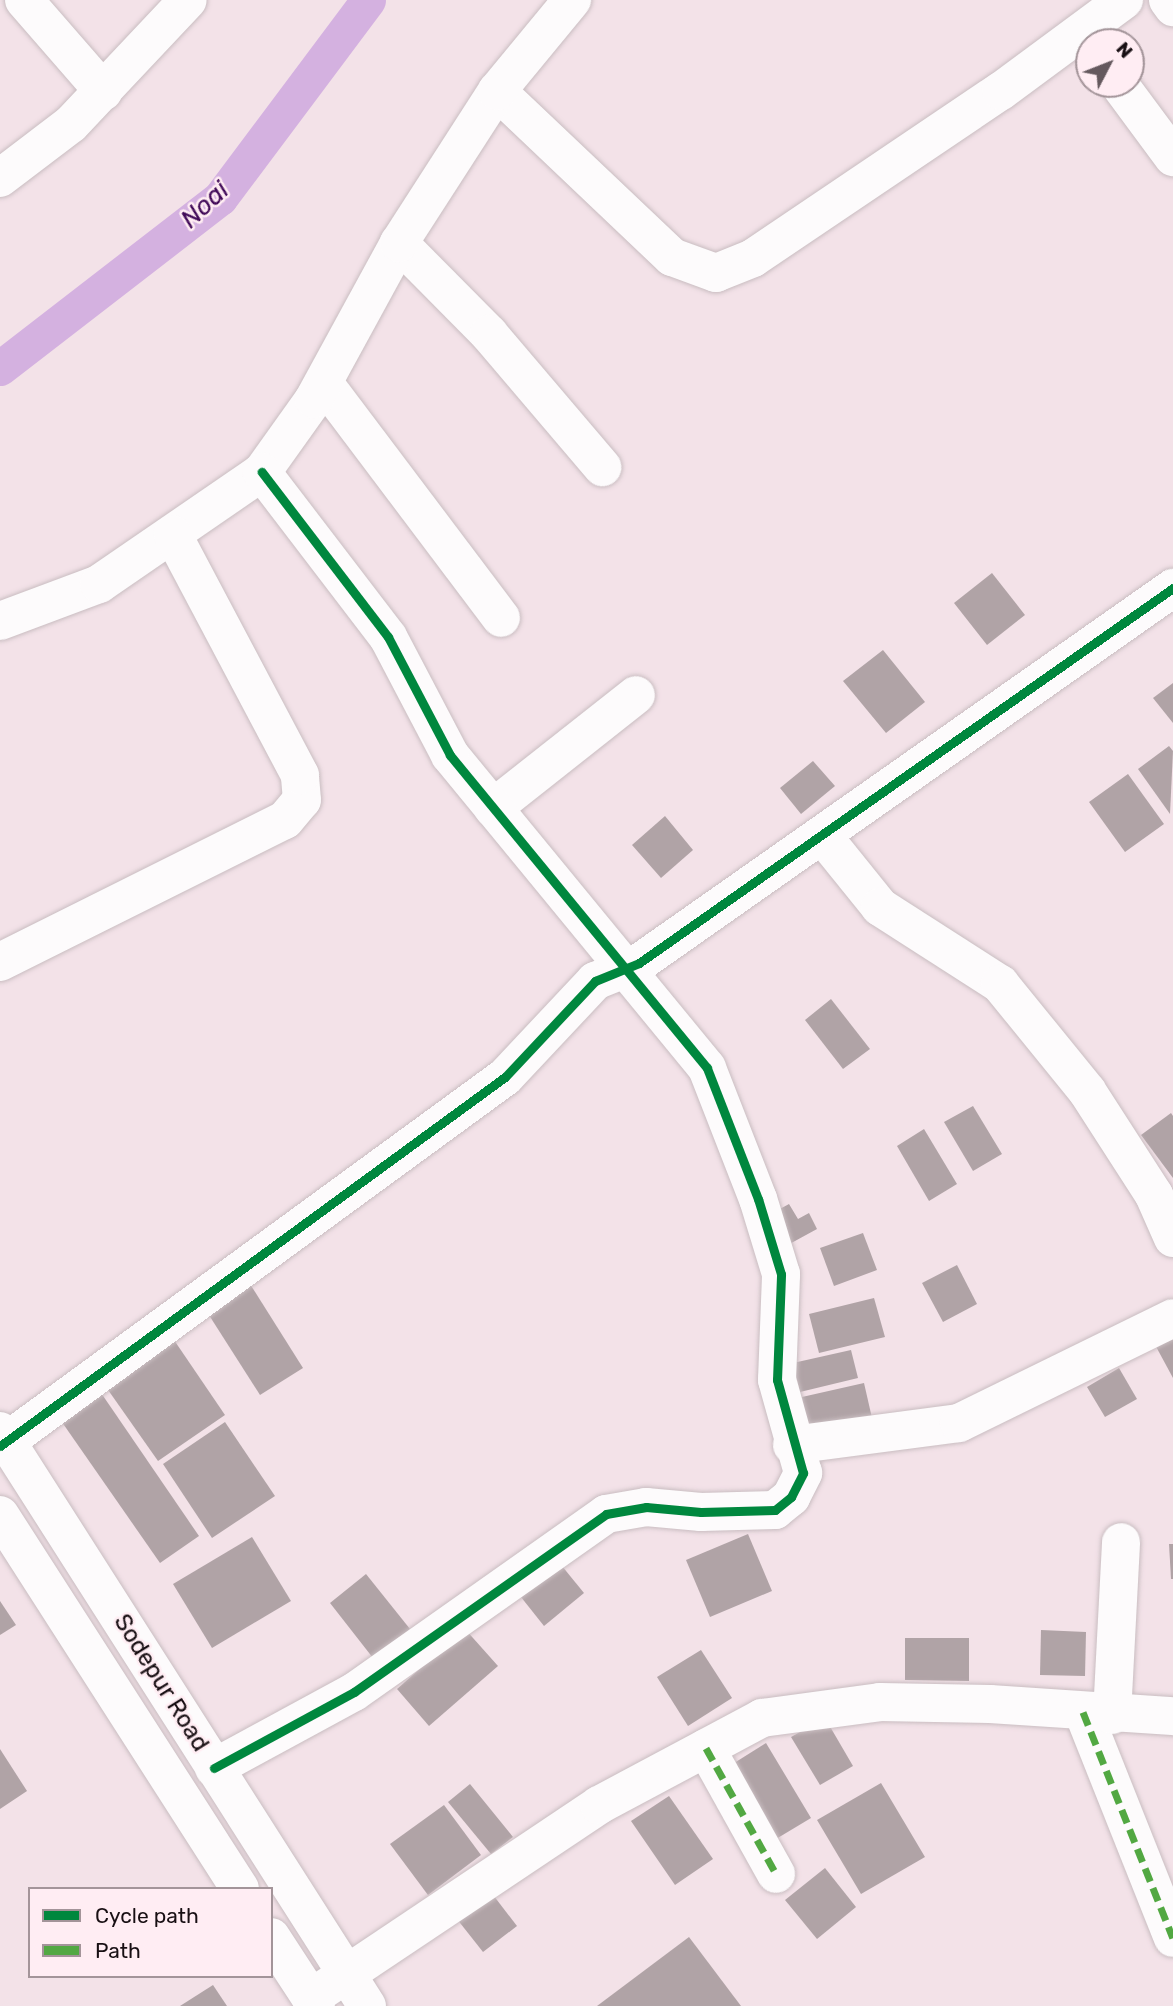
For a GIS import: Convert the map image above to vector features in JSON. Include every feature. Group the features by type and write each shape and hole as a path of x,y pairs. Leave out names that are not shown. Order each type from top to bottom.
{"street":[{"path":"24,0 103,91"},
{"path":"0,621 99,584 262,472 324,383 399,243 497,91 572,0"},
{"path":"1094,28 1124,0"},
{"path":"1168,0 1173,7"},
{"path":"5,164 71,124 184,2"},
{"path":"497,91 673,257 716,273 753,258 1075,43"},
{"path":"1129,98 1173,158"},
{"path":"399,243 489,334 602,467"},
{"path":"324,383 501,618"},
{"path":"214,1768 354,1692 606,1514 646,1507 775,1510 792,1497 803,1473 792,1445 778,1380 781,1274 758,1199 707,1068 623,970 450,755 388,638 262,472"},
{"path":"0,962 285,820 302,800 300,775 173,535"},
{"path":"3,1440 505,1077 595,981 623,970 822,835 1173,588"},
{"path":"493,808 636,695"},
{"path":"822,835 880,907 1000,985 1087,1091 1154,1195 1173,1238"},
{"path":"792,1445 959,1423 1173,1318"},
{"name":"Sodepur Road","path":"3,1440 344,1975 367,2006"},
{"path":"0,1515 239,1887"},
{"path":"1121,1542 1097,1714 1173,1938"},
{"path":"273,1940 314,2002 344,1975 598,1805 762,1717 880,1702 990,1704 1097,1714 1173,1716"},
{"path":"706,1748 776,1874"}],"building":[{"path":"992,573 1025,615 987,645 954,603"},
{"path":"883,650 925,702 886,733 843,681"},
{"path":"1173,683 1173,723 1153,698"},
{"path":"1169,746 1173,751 1170,814 1138,769"},
{"path":"813,761 835,786 801,814 780,788"},
{"path":"1128,774 1164,824 1125,852 1089,802"},
{"path":"665,816 693,850 661,878 632,845"},
{"path":"831,999 870,1049 843,1069 805,1020"},
{"path":"973,1106 1002,1154 973,1171 944,1122"},
{"path":"1171,1113 1173,1116 1173,1178 1141,1135"},
{"path":"924,1129 957,1184 929,1201 897,1146"},
{"path":"789,1204 798,1219 809,1213 817,1229 784,1247 767,1216"},
{"path":"863,1233 877,1270 834,1286 820,1248"},
{"path":"957,1265 977,1304 943,1322 922,1283"},
{"path":"250,1284 303,1368 260,1395 207,1312"},
{"path":"874,1298 885,1337 819,1353 809,1314"},
{"path":"1173,1331 1173,1378 1153,1341"},
{"path":"174,1340 225,1415 158,1461 106,1387"},
{"path":"851,1350 858,1378 800,1392 793,1363"},
{"path":"1119,1368 1137,1399 1105,1417 1087,1387"},
{"path":"864,1383 872,1418 809,1431 802,1397"},
{"path":"97,1387 199,1536 160,1563 57,1415"},
{"path":"225,1422 275,1496 212,1538 163,1464"},
{"path":"748,1534 772,1591 710,1617 686,1560"},
{"path":"252,1537 291,1601 212,1648 173,1584"},
{"path":"1169,1544 1173,1544 1173,1579 1171,1579"},
{"path":"553,1555 584,1593 544,1626 513,1587"},
{"path":"366,1574 410,1629 373,1658 330,1603"},
{"path":"0,1601 16,1625 0,1635"},
{"path":"465,1629 498,1666 429,1726 397,1689"},
{"path":"1041,1630 1086,1632 1085,1676 1040,1675"},
{"path":"905,1638 969,1638 969,1681 905,1680"},
{"path":"701,1650 732,1698 688,1726 657,1677"},
{"path":"825,1718 853,1766 820,1785 791,1737"},
{"path":"766,1743 811,1818 776,1839 731,1765"},
{"path":"0,1749 27,1791 0,1809"},
{"path":"881,1783 925,1857 861,1894 817,1820"},
{"path":"470,1784 513,1837 491,1854 448,1802"},
{"path":"669,1796 713,1859 675,1885 631,1821"},
{"path":"444,1805 481,1855 428,1895 390,1844"},
{"path":"825,1868 856,1907 817,1939 785,1900"},
{"path":"487,1887 517,1926 483,1952 453,1914"},
{"path":"689,1937 741,2006 597,2006"},
{"path":"213,1985 227,2006 180,2006"}],"waterway":[{"name":"Noai","path":"0,368 220,198 368,0"}],"marked path":[{"path":"1083,1712 1173,1938"},
{"path":"706,1748 776,1874"}],"cycle path":[{"path":"214,1768 354,1692 606,1514 646,1507 701,1512 775,1510 791,1497 803,1473 777,1380 781,1274 758,1199 707,1068 450,755 388,637 262,472"},
{"path":"0,1446 505,1077 595,981 639,963 1173,588"}]}
